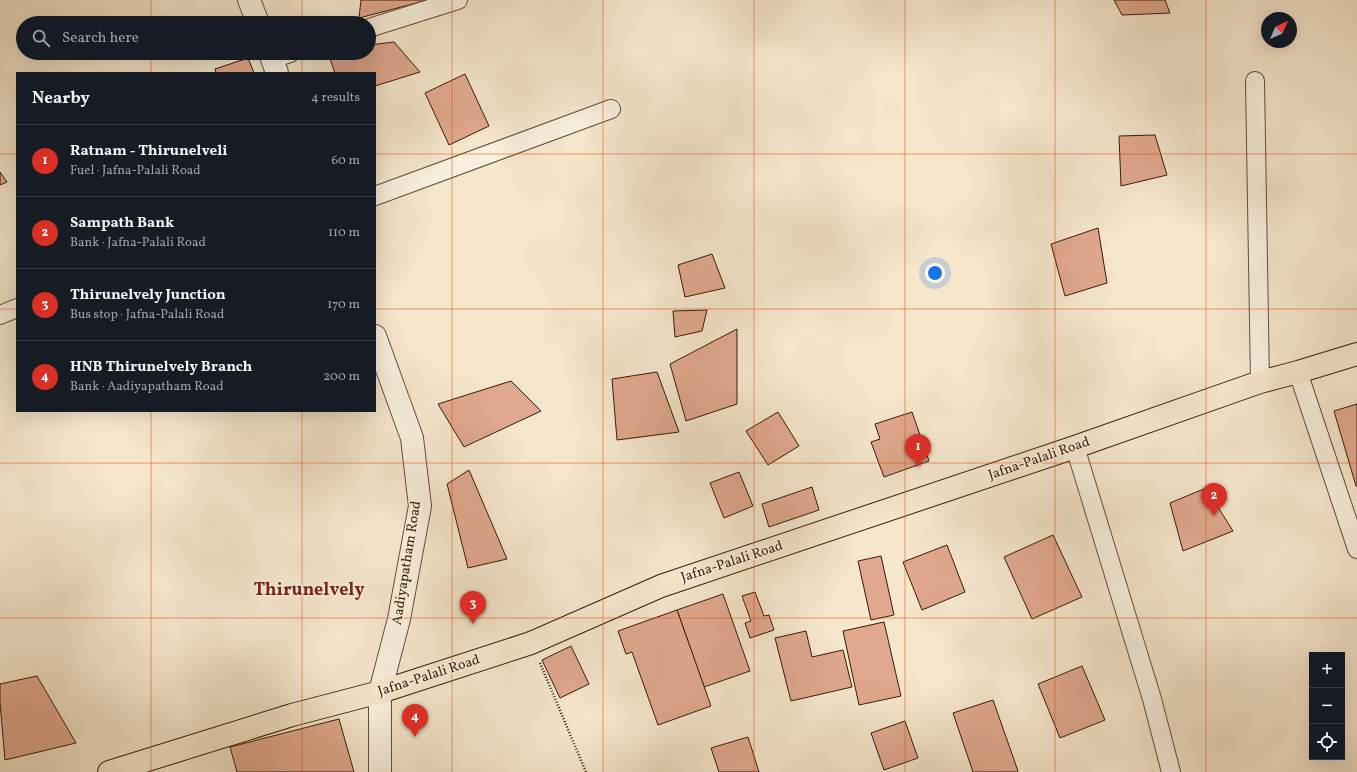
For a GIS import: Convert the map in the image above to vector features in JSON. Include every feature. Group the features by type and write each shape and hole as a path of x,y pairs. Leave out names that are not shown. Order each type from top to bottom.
{"main road":[{"name":"Jafna-Palali Road","path":"109,772 292,715 380,692 531,642 661,586 1075,448 1260,382 1357,354"}],"street":[{"path":"250,0 256,16"},
{"path":"376,26 458,0"},
{"path":"1255,81 1260,382"},
{"path":"376,196 611,109"},
{"path":"0,314 16,308"},
{"name":"Aadiyapatham Road","path":"376,339 412,438 420,506 398,620 380,692 380,772"},
{"path":"1298,372 1357,549"},
{"path":"1075,448 1152,699 1171,772"}],"path":[{"path":"531,642 586,772"}],"building":[{"path":"361,0 428,0 367,16 359,16"},
{"path":"1114,0 1165,0 1170,13 1122,15"},
{"path":"394,42 420,72 376,86 376,72 335,72 330,60 376,60 376,44"},
{"path":"242,60 249,60 254,72 216,72 215,69"},
{"path":"465,74 489,126 449,145 425,93"},
{"path":"1155,135 1167,175 1121,186 1119,136"},
{"path":"0,172 7,182 0,185"},
{"path":"1098,228 1107,283 1065,296 1051,244"},
{"path":"712,254 725,288 685,297 678,265"},
{"path":"707,310 702,331 675,337 673,311"},
{"path":"737,329 737,404 686,421 670,364"},
{"path":"657,372 679,432 617,440 612,379"},
{"path":"511,381 541,411 464,447 438,404"},
{"path":"1357,404 1357,486 1356,486 1334,411"},
{"path":"778,412 799,446 768,465 746,431"},
{"path":"912,412 929,461 884,477 871,442 880,439 875,424"},
{"path":"469,470 507,559 468,568 447,484"},
{"path":"739,472 753,506 724,518 710,483"},
{"path":"812,487 819,510 769,527 762,504"},
{"path":"1206,488 1233,531 1183,551 1170,503"},
{"path":"1053,535 1082,597 1032,619 1004,557"},
{"path":"947,545 965,592 922,610 903,562"},
{"path":"881,556 894,615 871,620 858,561"},
{"path":"755,592 764,616 769,615 774,630 750,638 745,623 751,621 742,596"},
{"path":"723,594 750,671 704,687 677,610"},
{"path":"677,610 711,706 658,725 632,652 626,654 618,631"},
{"path":"884,622 901,696 859,705 843,631"},
{"path":"806,631 812,657 843,650 852,687 791,701 775,638"},
{"path":"571,646 589,684 560,698 542,660"},
{"path":"1082,666 1105,720 1060,738 1038,684"},
{"path":"37,676 76,743 5,760 0,703 0,684"},
{"path":"993,700 1018,771 1016,772 973,772 953,713"},
{"path":"339,719 354,772 237,772 230,747"},
{"path":"905,721 918,758 884,770 871,733"},
{"path":"748,737 759,772 719,772 711,748"}],"place":[{"name":"Ratnam - Thirunelveli","path":"918,467"},
{"name":"Sampath Bank","path":"1214,516"},
{"name":"Thirunelvely Junction","path":"473,624"},
{"name":"HNB Thirunelvely Branch","path":"415,737"}],"district":[{"name":"Thirunelvely","path":"309,590"}]}
